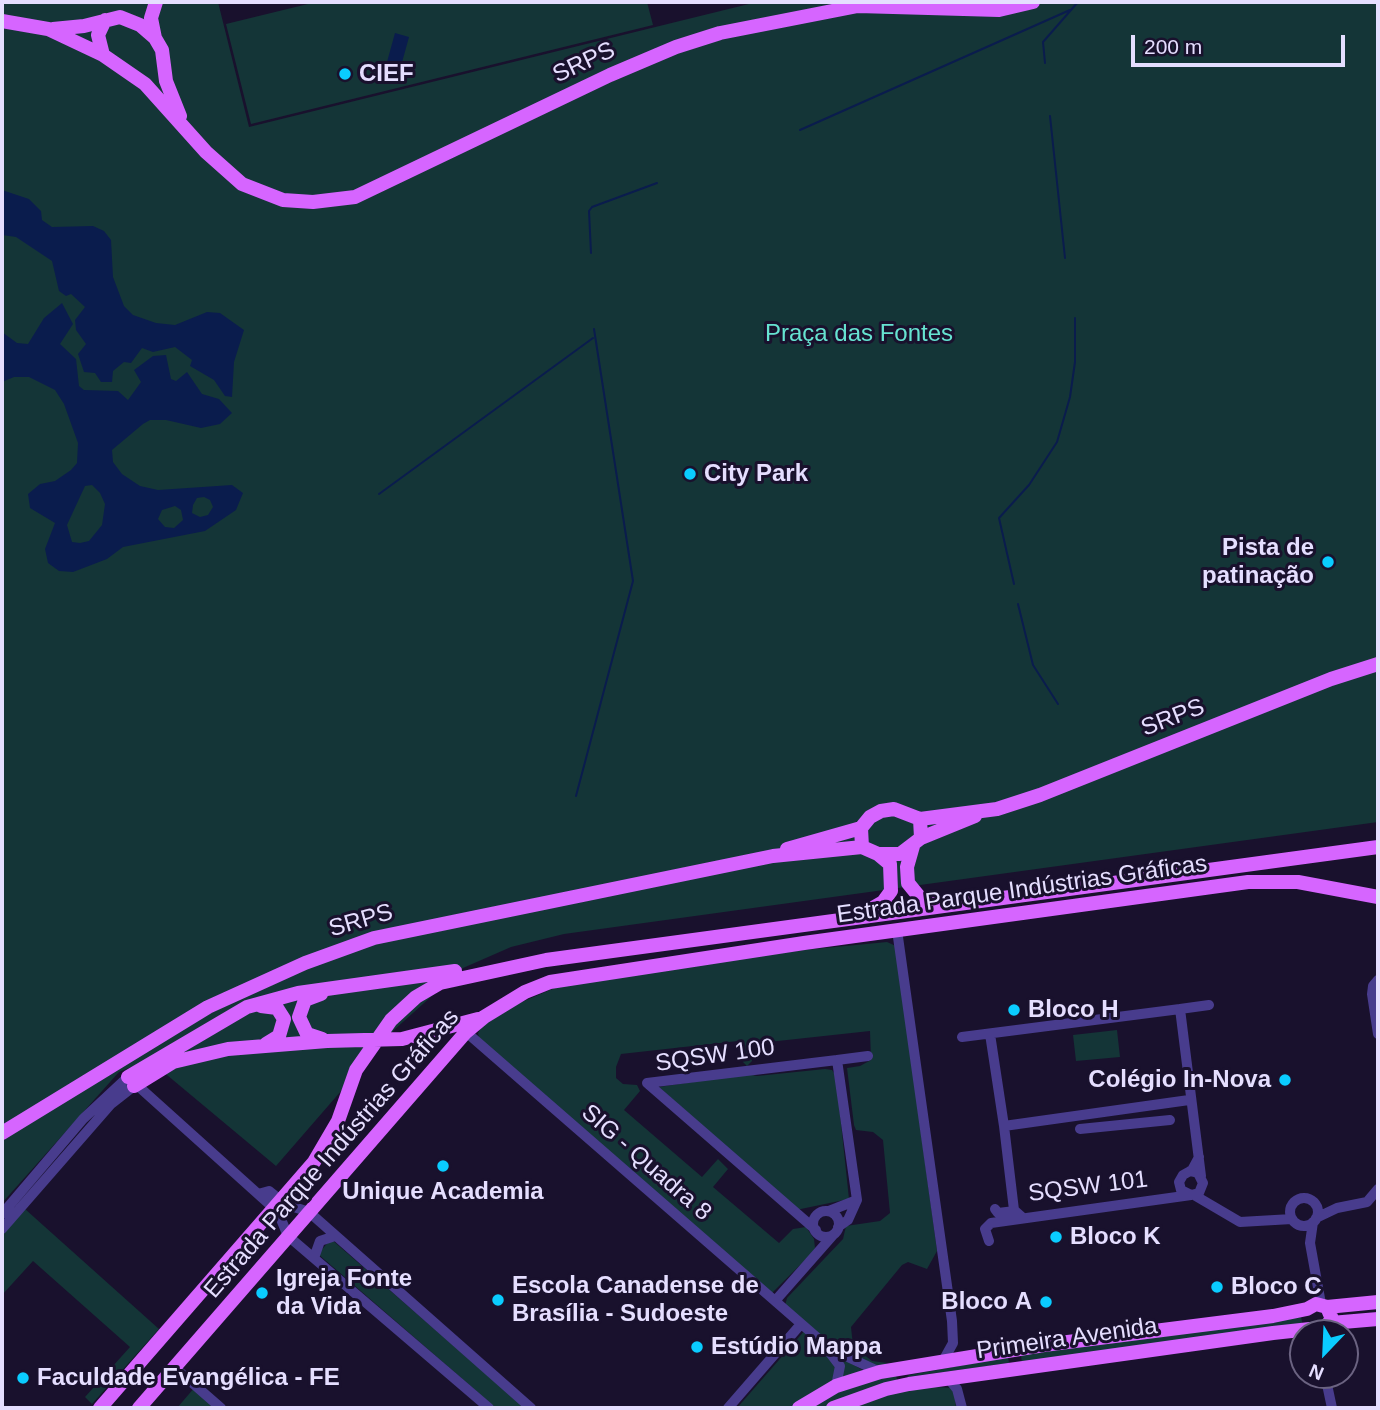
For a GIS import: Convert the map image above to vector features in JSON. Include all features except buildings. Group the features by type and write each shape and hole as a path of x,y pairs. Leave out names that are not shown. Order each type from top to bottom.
{"main road":[{"name":"SRPS","path":"2,21 48,29 71,28 137,16 156,2"},
{"name":"SRPS","path":"156,2 151,18 155,38 164,59 169,91 190,133"},
{"name":"SRPS","path":"48,29 103,55 130,72 145,84 216,163 243,184 283,200 313,202 355,197 611,75 677,47 720,33 858,6 999,10 1033,2"},
{"path":"128,18 155,38"},
{"path":"103,55 98,35 105,20"},
{"path":"130,72 155,69 164,59"},
{"name":"SRPS","path":"2,1133 208,1007 322,956 374,937 773,856 862,847 878,854 900,854 917,842 983,813 1041,795 1331,679 1378,664"},
{"name":"SRPS","path":"773,856 792,846 861,828 870,817 881,811 894,809 920,819 983,813"},
{"path":"920,819 917,842 906,867 911,889 927,902 953,905"},
{"path":"861,828 862,847"},
{"name":"Estrada Parque Indústrias Gráficas","path":"100,1408 278,1207 327,1144 356,1070 391,1020 416,997 440,983 546,960 1378,847"},
{"path":"851,918 877,906 891,891 890,864 878,854"},
{"name":"Estrada Parque Indústrias Gráficas","path":"139,1408 466,1032 484,1017 525,992 550,982 897,930 1248,882 1298,882 1378,897"},
{"path":"673,965 700,939"},
{"path":"131,1082 247,1007 298,993 546,960"},
{"path":"327,1041 310,1036 303,1030 299,1017 301,1006 312,996 349,987"},
{"path":"247,1007 271,1005 277,1008 284,1018 279,1036 264,1045"},
{"path":"131,1082 173,1062 228,1049 409,1038 484,1017"},
{"name":"Primeira Avenida","path":"880,1372 1317,1303 1378,1302"},
{"path":"1317,1303 1318,1319"},
{"path":"1306,1319 1304,1317 1317,1303"},
{"name":"Primeira Avenida","path":"1359,1323 1378,1319"},
{"name":"Primeira Avenida","path":"833,1408 886,1388 909,1384 1289,1334"},
{"path":"1012,1351 1016,1361 1012,1369"},
{"path":"908,1368 904,1376 909,1384"},
{"path":"799,1408 836,1386 880,1372"}],"street":[{"path":"897,930 953,1337 952,1348 943,1361"},
{"path":"1378,980 1374,983 1372,994 1378,1034"},
{"path":"962,1037 1209,1005"},
{"path":"1180,1009 1189,1100 1199,1157 1196,1193"},
{"name":"SIG - Quadra 8","path":"466,1032 821,1341 852,1362 880,1372"},
{"name":"SQSW 101","path":"990,1034 1019,1214 1196,1193"},
{"path":"775,1301 848,1220 857,1200 837,1060 868,1055"},
{"name":"SQSW 100","path":"817,1232 647,1083 837,1060"},
{"path":"131,1082 258,1194 278,1207 309,1212 531,1408"},
{"path":"2,1214 90,1112 131,1082"},
{"path":"2,1229 131,1082"},
{"path":"1004,1126 1189,1100"},
{"path":"1116,1109 1121,1125"},
{"path":"1080,1129 1170,1120"},
{"name":"SQSW 101","path":"1170,1198 1180,1186 1180,1178 1196,1174"},
{"path":"1180,1186 1184,1193 1196,1193 1240,1223 1271,1218 1293,1220 1306,1226 1337,1208 1367,1202 1378,1189"},
{"path":"1271,1218 1302,1198 1337,1208"},
{"path":"818,1251 815,1218 857,1200"},
{"path":"1312,1201 1318,1210 1310,1243 1317,1303"},
{"path":"1291,1205 1293,1220 1310,1243"},
{"path":"278,1207 288,1236 315,1255 489,1408"},
{"path":"995,1209 998,1213 1019,1214"},
{"path":"797,1214 825,1212 838,1219 836,1231"},
{"path":"989,1241 985,1234 986,1226 1019,1214"},
{"path":"817,1232 826,1236 836,1231"},
{"path":"315,1255 320,1241 335,1236"},
{"path":"728,1408 801,1324"},
{"path":"953,1337 971,1356"},
{"name":"SIG - Quadra 8","path":"821,1341 840,1366 836,1386"},
{"path":"174,1367 221,1408"},
{"path":"962,1405 964,1385 972,1375"},
{"path":"948,1378 962,1405"},
{"path":"1325,1408 1326,1389"},
{"path":"1327,1395 1332,1408"}],"green space":[{"name":"City Park","path":"2,2 218,2 249,127 757,2 1378,2 1378,822 564,934 511,947 463,968 394,1030 276,1166 161,1070 141,1063 119,1072 2,1203"},
{"name":"CIEF","path":"316,2 647,2 653,25 251,124 226,24"},
{"path":"887,942 896,946 937,1251 927,1269 908,1262 902,1265 851,1327 853,1346 872,1361 887,1363 879,1368 832,1347 785,1306 787,1298 843,1239 846,1226 880,1221 890,1213 883,1140 873,1132 856,1130 847,1068 860,1066 871,1060 870,1031 750,1044 752,1061 747,1066 742,1061 738,1041 621,1054 616,1067 616,1078 623,1084 637,1085 640,1091 624,1110 702,1177 718,1159 728,1169 713,1187 779,1243 793,1229 806,1227 814,1239 815,1248 771,1294 479,1038 478,1033 482,1026 517,1004 564,984 804,950"},
{"path":"1117,1030 1120,1057 1076,1061 1073,1035"},
{"path":"832,1070 836,1076 849,1199 796,1210 659,1087 747,1074 757,1076"},
{"path":"25,1209 159,1329 92,1404 85,1397 130,1347 33,1261 2,1295 2,1235"},
{"path":"331,1239 525,1408 496,1408 318,1254"},
{"path":"1301,1317 1301,1319 1289,1319 1289,1328 1022,1364 1021,1355"},
{"path":"806,1329 839,1356 864,1371 896,1375 898,1385 954,1388 956,1408 737,1408"},
{"path":"1008,1357 1009,1363 907,1377 909,1375"},
{"path":"195,1387 221,1408 177,1408"}],"water":[{"path":"395,33 409,37 401,66 387,62"},
{"path":"2,190 29,199 41,211 42,220 52,227 93,226 104,231 111,240 113,277 124,306 133,315 156,323 175,325 207,312 220,313 244,330 234,362 232,397 225,396 214,380 190,366 192,360 175,347 153,352 142,348 131,363 124,362 113,371 112,382 101,382 95,373 84,372 78,354 86,344 76,330 75,320 85,307 71,294 66,296 59,291 52,261 16,237 2,235"},
{"path":"62,303 73,324 60,344 76,359 79,386 84,390 118,391 128,400 141,382 134,370 153,356 166,355 171,379 176,381 187,372 202,394 219,399 232,413 220,424 201,428 166,420 150,420 112,450 113,462 122,474 140,486 158,490 232,485 243,493 236,510 205,531 123,547 107,559 73,572 59,571 48,563 45,549 55,523 30,508 28,494 40,484 55,481 71,470 77,463 78,443 64,404 55,390 29,377 14,377 2,382 2,332 17,343 28,344 44,318","holes":["92,485 105,504 102,525 89,541 80,543 72,542 67,525 85,486","197,498 210,500 213,507 208,515 200,517 192,513 193,505","175,506 181,510 183,520 174,528 165,527 158,519 162,510"]}],"waterway":[{"path":"1045,63 1043,42 1078,2"},
{"path":"800,130 1070,10"},
{"path":"1050,116 1065,258"},
{"path":"591,253 589,211 592,207 657,183"},
{"path":"1014,584 999,518 1029,485 1057,442 1070,397 1075,362 1075,318"},
{"path":"576,796 633,581 594,329"},
{"path":"379,494 593,338"},
{"path":"1018,604 1033,665 1058,704"}],"place":[{"name":"CIEF","path":"345,74"},
{"name":"City Park","path":"690,474"},
{"name":"Pista de patinação","path":"1328,562"},
{"name":"Bloco H","path":"1014,1010"},
{"name":"Colégio In-Nova","path":"1285,1080"},
{"name":"Unique Academia","path":"443,1166"},
{"name":"Bloco K","path":"1056,1237"},
{"name":"Bloco C","path":"1217,1287"},
{"name":"Igreja Fonte da Vida","path":"262,1293"},
{"name":"Escola Canadense de Brasília - Sudoeste","path":"498,1300"},
{"name":"Bloco A","path":"1046,1302"},
{"name":"Estúdio Mappa","path":"697,1347"},
{"name":"Faculdade Evangélica - FE","path":"23,1378"}],"park label":[{"name":"Praça das Fontes","path":"859,334"}]}
